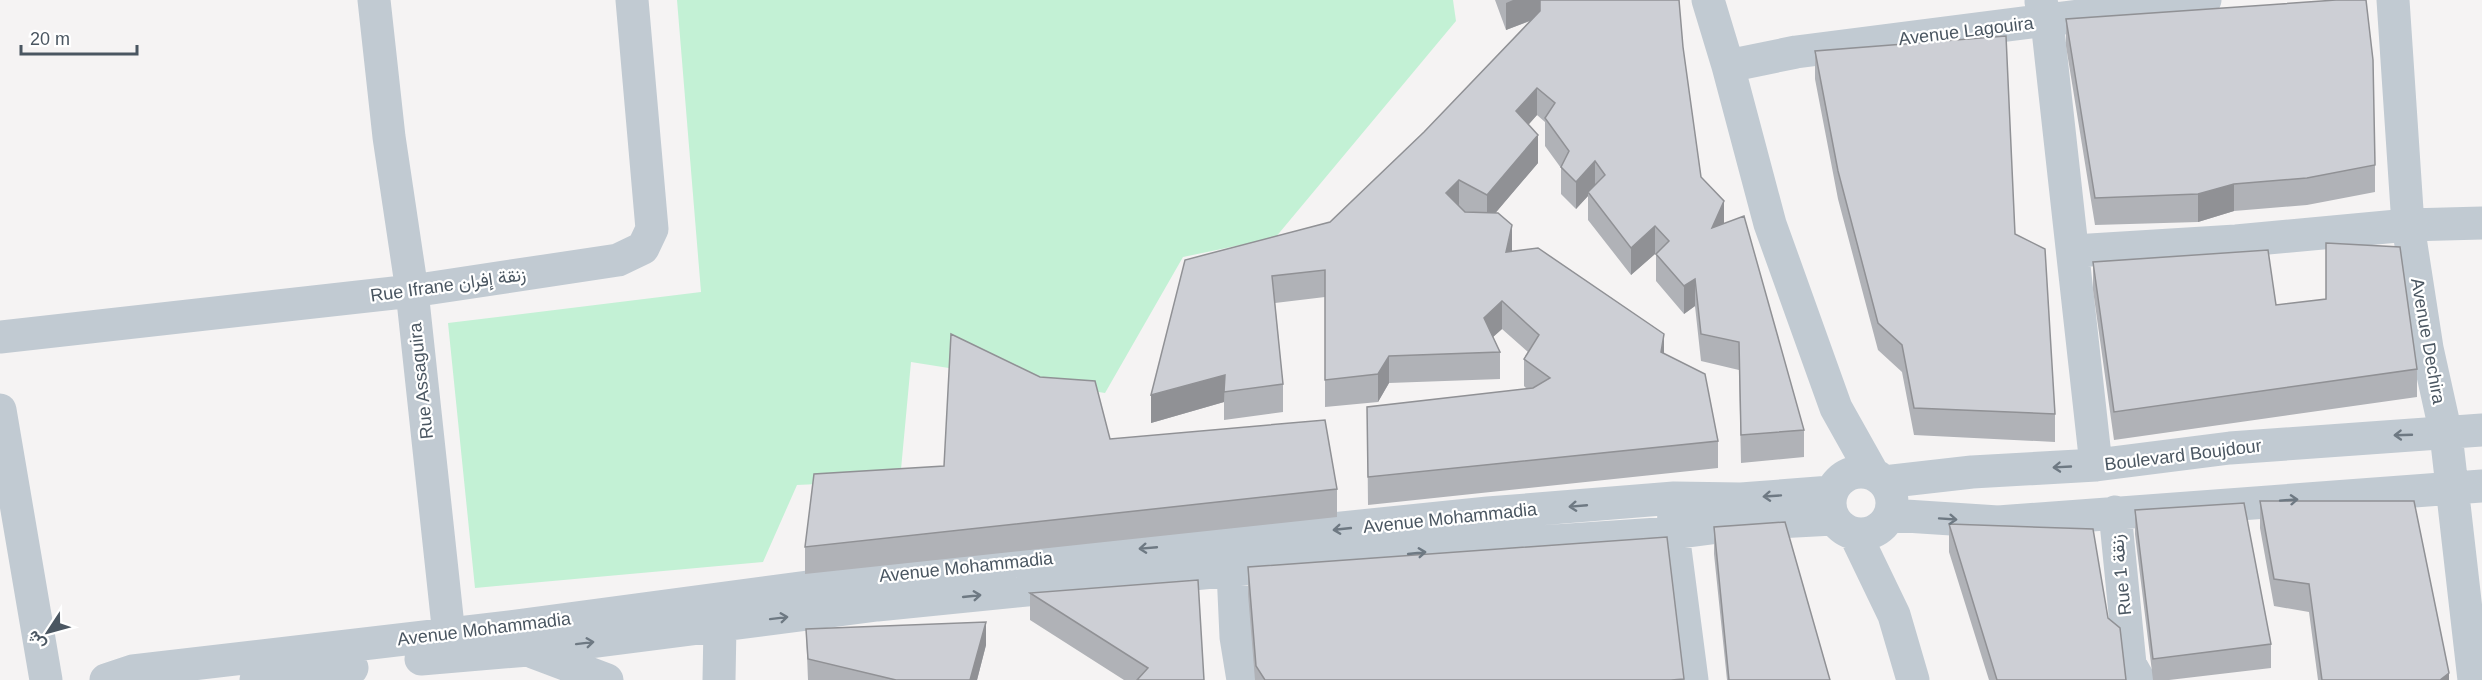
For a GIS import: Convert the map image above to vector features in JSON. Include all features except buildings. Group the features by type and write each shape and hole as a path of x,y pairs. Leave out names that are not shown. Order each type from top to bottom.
{"street":[{"name":"Rue Assaguira","path":"374,0 388,137 412,291 449,645"},
{"name":"Rue Ifrane زنقة إفران","path":"0,338 412,291 618,260 643,248 652,229 632,0"},
{"path":"1708,0 1770,224 1836,408 1892,498 1888,518 1894,615"},
{"name":"Avenue Lagouira","path":"1728,66 1796,52 2044,11 2205,0"},
{"name":"Avenue Dechira","path":"2393,0 2408,225 2427,348 2446,434 2467,487 2474,680"},
{"path":"2044,11 2074,251 2096,465"},
{"path":"2074,251 2236,241 2408,225 2482,223"},
{"path":"1836,408 1840,506 1894,615 1913,680"},
{"path":"0,410 46,680"},
{"name":"Boulevard Boujdour","path":"1879,478 2096,465 2230,448 2482,430"},
{"path":"1840,506 1857,472 1879,478"},
{"path":"1840,506 1873,532 1888,518 1998,522 2467,487"},
{"path":"1674,498 1673,533 1692,680"},
{"name":"Avenue Mohammadia","path":"510,652 958,567 1488,513 1674,498 1741,499 1840,506"},
{"name":"Avenue Mohammadia","path":"106,680 133,671 449,645 510,652 877,605 1496,545 1673,533 1742,524 1840,506"},
{"name":"Rue 1 زنقة","path":"2115,513 2130,664 2139,680"},
{"path":"1220,542 1233,571 1236,637 1243,680"},
{"path":"719,680 720,626"},
{"name":"Avenue Mohammadia","path":"256,680 449,645"},
{"path":"510,652 607,680"}],"green space":[{"path":"677,0 1453,0 1456,21 1275,238 1183,257 1105,393 911,362 900,480 797,485 763,562 475,588 448,323 701,292"}]}
